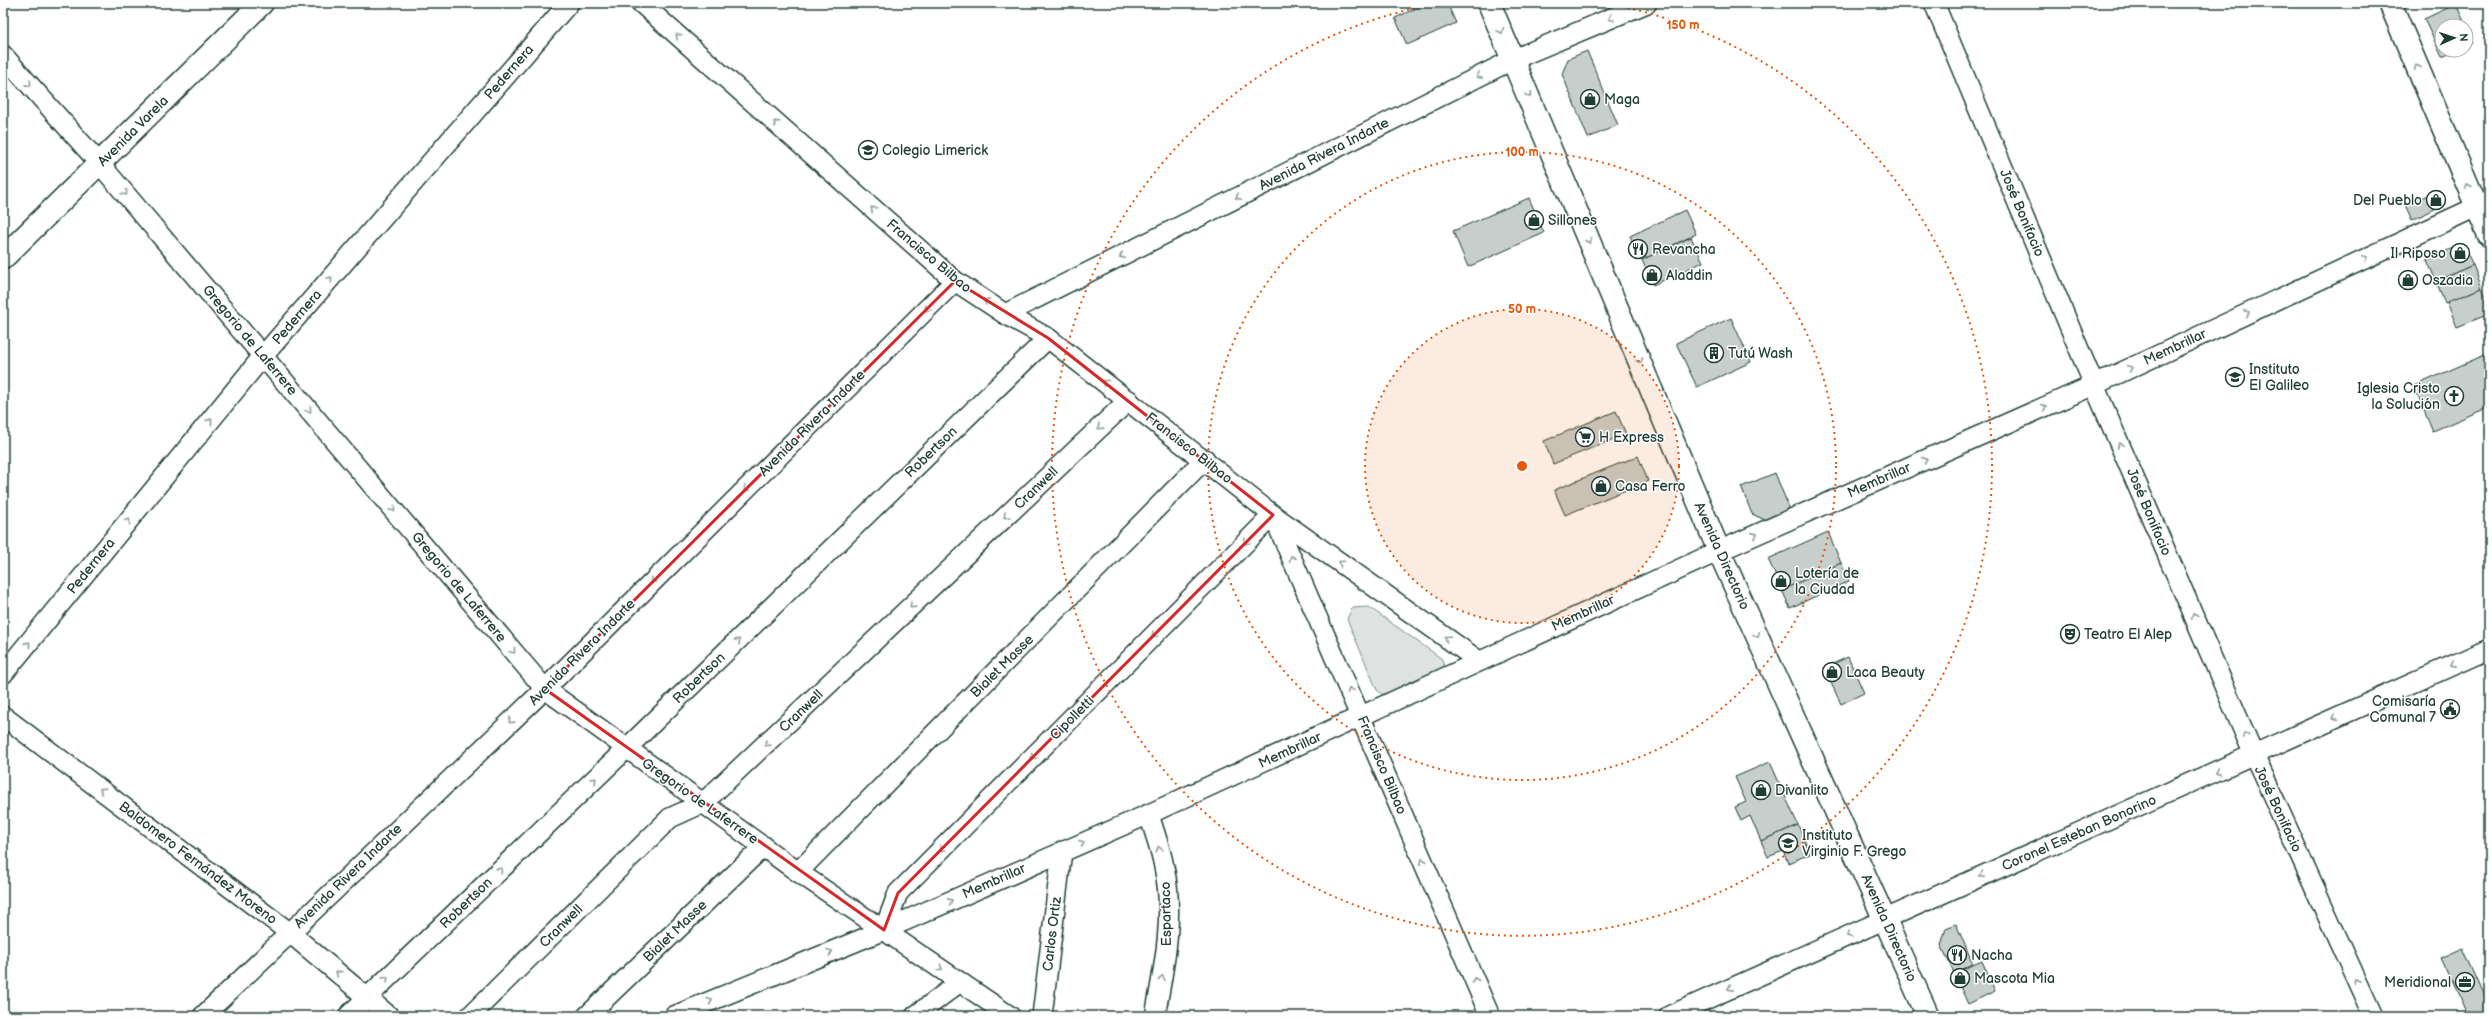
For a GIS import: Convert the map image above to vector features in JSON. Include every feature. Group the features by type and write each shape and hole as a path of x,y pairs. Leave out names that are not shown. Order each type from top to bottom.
{"main road":[{"name":"Avenida Varela","path":"3,258 262,3"},
{"name":"Avenida Directorio","path":"1489,3 1514,59 1719,551 1928,1016"},
{"path":"2390,3 2483,204 2489,235"}],"street":[{"name":"Pedernera","path":"3,674 263,356 569,3"},
{"name":"Francisco Bilbao","path":"641,3 955,281 1005,314 1048,338 1206,459 1274,515 1479,661"},
{"name":"Avenida Rivera Indarte","path":"1005,314 1514,59 1647,3"},
{"name":"José Bonifacio","path":"1934,3 2094,385 2254,755 2374,1016"},
{"name":"Gregorio de Laferrere","path":"3,55 100,164 545,689 798,872 1010,1016"},
{"name":"Membrillar","path":"674,1016 884,930 1149,814 1719,551 2094,385 2483,204"},
{"name":"Avenida Rivera Indarte","path":"203,1016 289,932 545,689 955,281"},
{"name":"Robertson","path":"348,1016 626,749 1048,338"},
{"name":"Cranwell","path":"470,1016 670,818 704,804 1128,400"},
{"name":"Bialet Masse","path":"798,872 1206,459"},
{"name":"Francisco Bilbao","path":"1274,515 1490,1016"},
{"name":"Cipolletti","path":"884,930 898,893 1274,515"},
{"name":"Coronel Esteban Bonorino","path":"1669,1016 2489,649"},
{"name":"Baldomero Fernández Moreno","path":"3,716 289,932 389,1016"},
{"name":"Espartaco","path":"1149,814 1164,868 1168,904 1168,941 1155,1016"},
{"name":"Bialet Masse","path":"587,1016 764,846"},
{"name":"Carlos Ortiz","path":"1042,1016 1062,851"},
{"path":"915,1016 960,982"}],"highlighted area":[{"path":"955,281 1048,338 1273,515 898,893 884,930 545,689"}],"shaded area":[{"path":"1369,607 1442,659 1445,670 1384,696 1377,690 1347,619 1352,608"}],"building":[{"path":"1427,3 1447,3 1456,23 1407,45 1395,18"},
{"path":"2456,4 2462,18 2434,18 2434,40 2424,19"},
{"name":"Maga","path":"1587,51 1618,125 1588,138 1562,74 1568,59"},
{"path":"2439,190 2443,198 2437,208 2412,220 2405,205"},
{"path":"1529,198 1544,233 1468,267 1453,231"},
{"path":"1685,210 1696,234 1642,260 1630,236"},
{"path":"1691,237 1703,262 1653,285 1642,260"},
{"path":"2457,246 2465,249 2473,265 2436,281 2427,260"},
{"path":"2473,265 2482,288 2445,303 2436,281"},
{"path":"2482,288 2489,303 2489,314 2457,327 2447,302"},
{"name":"Tutú Wash","path":"1731,318 1751,362 1697,387 1676,343"},
{"name":"Iglesia Cristo la Solución","path":"2489,353 2489,407 2433,431 2414,386"},
{"name":"H Express","path":"1616,411 1626,434 1553,464 1544,441"},
{"name":"Casa Ferro","path":"1638,456 1648,481 1565,515 1554,490"},
{"path":"1775,473 1790,510 1765,520 1752,514 1741,487"},
{"path":"1828,532 1841,563 1782,590 1768,559"},
{"path":"1841,563 1849,581 1790,608 1782,590"},
{"path":"1848,657 1864,693 1841,704 1824,668"},
{"name":"Divanlito","path":"1770,762 1798,825 1761,841 1750,816 1741,821 1735,807 1746,802 1735,777"},
{"path":"1798,825 1810,854 1788,863 1783,851 1768,857 1761,841"},
{"name":"Nacha","path":"1956,924 1973,964 1954,973 1941,945 1946,928"},
{"name":"Meridional","path":"2463,948 2489,1006 2489,1016 2468,1016 2441,958"},
{"path":"1982,961 1995,991 1968,1004 1954,973"}],"place":[{"name":"Maga","path":"1590,99"},
{"name":"Colegio Limerick","path":"868,150"},
{"name":"Del Pueblo","path":"2436,200"},
{"name":"Sillones","path":"1534,220"},
{"name":"Revancha","path":"1638,249"},
{"name":"Il Riposo","path":"2460,253"},
{"name":"Aladdin","path":"1652,275"},
{"name":"Oszadia","path":"2408,280"},
{"name":"Tutú Wash","path":"1714,353"},
{"name":"Instituto El Galileo","path":"2235,377"},
{"name":"Iglesia Cristo la Solución","path":"2454,396"},
{"name":"H Express","path":"1585,437"},
{"name":"Casa Ferro","path":"1601,486"},
{"name":"Lotería de la Ciudad","path":"1781,581"},
{"name":"Teatro El Alep","path":"2070,634"},
{"name":"Laca Beauty","path":"1832,672"},
{"name":"Comisaría Comunal 7","path":"2450,709"},
{"name":"Divanlito","path":"1761,790"},
{"name":"Instituto Virginio F. Grego","path":"1788,843"},
{"name":"Nacha","path":"1957,955"},
{"name":"Mascota Mia","path":"1960,978"},
{"name":"Meridional","path":"2465,982"}]}
